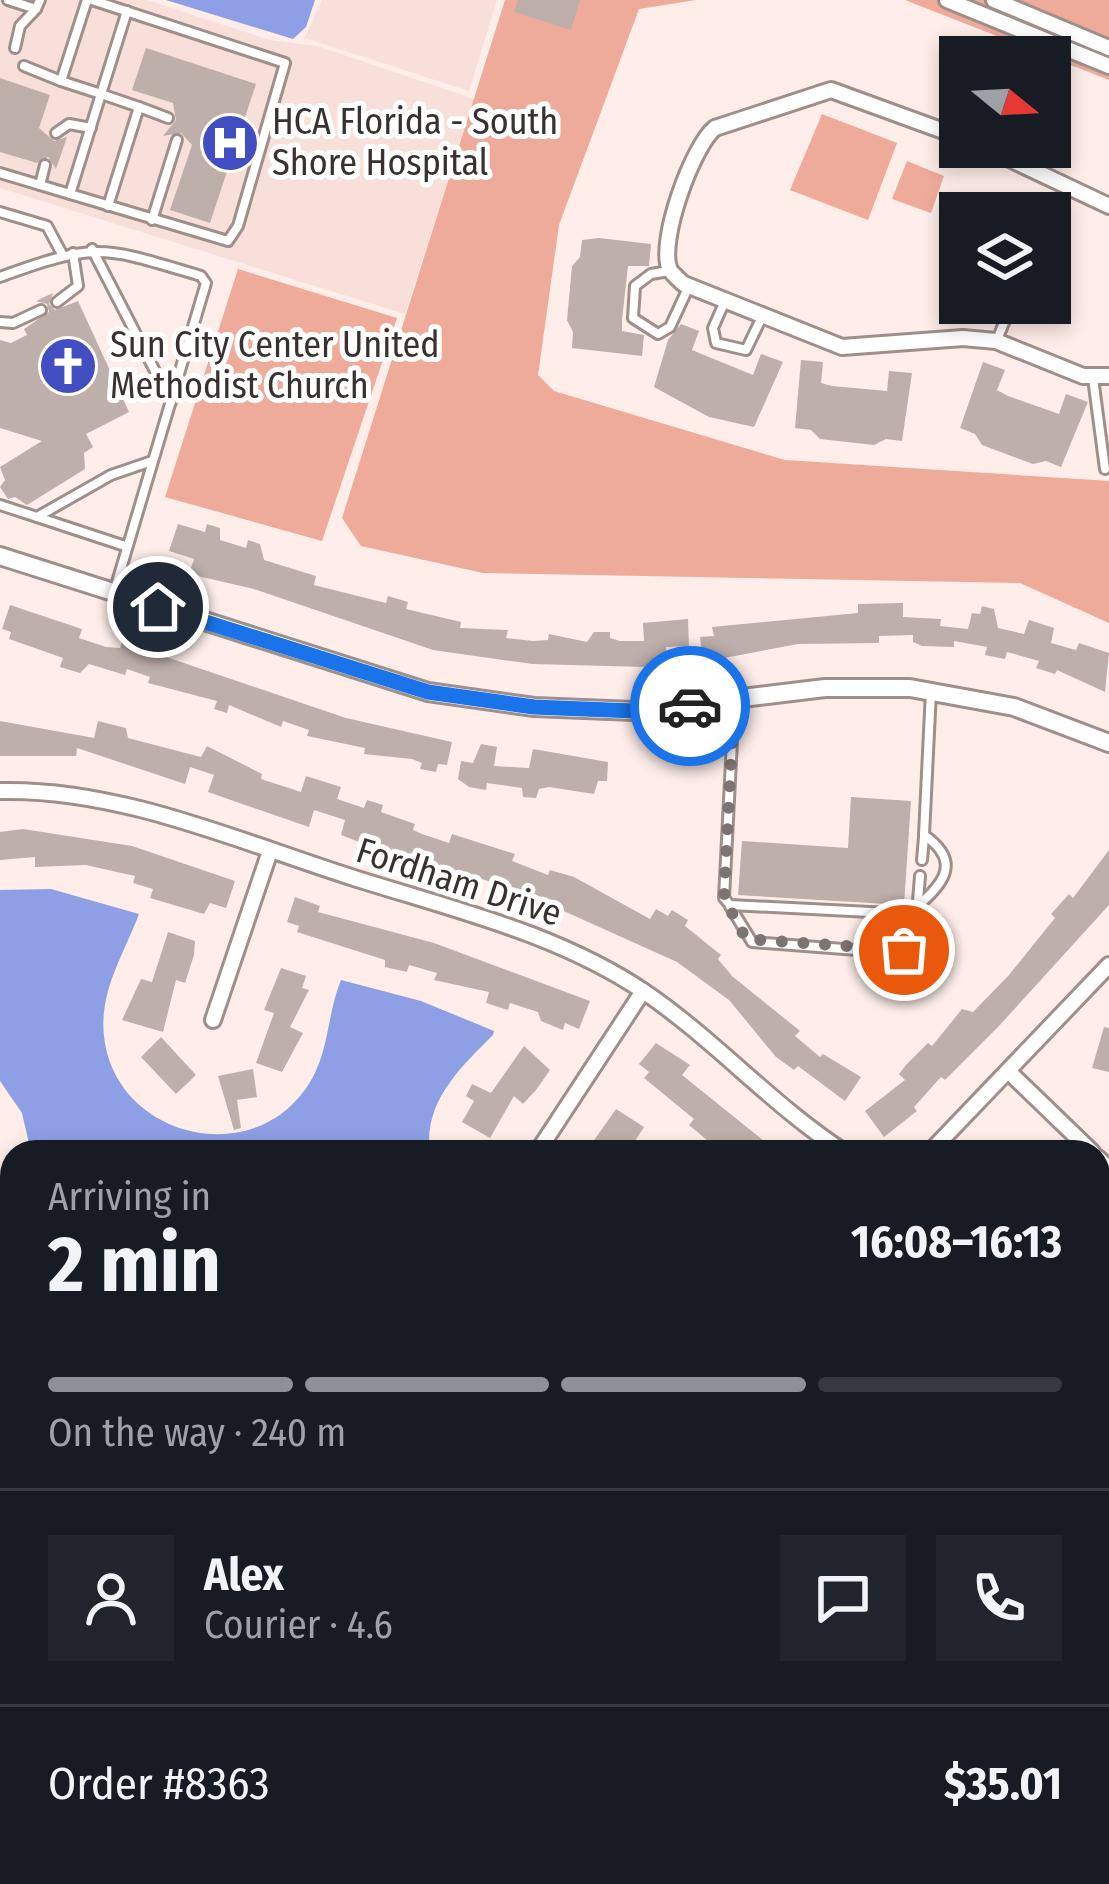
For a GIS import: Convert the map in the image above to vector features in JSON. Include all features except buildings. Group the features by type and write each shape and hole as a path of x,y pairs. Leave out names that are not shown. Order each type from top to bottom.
{"street":[{"path":"947,0 1109,66"},
{"path":"994,0 1109,48"},
{"path":"939,129 831,89 716,128 701,139 694,154 667,247 670,271 688,286 842,346 867,349 963,338 996,341 1101,376"},
{"path":"1028,168 1109,206"},
{"path":"0,556 428,692 534,707 634,711 848,686 931,690 1034,712 1109,743"},
{"name":"Fordham Drive","path":"0,791 56,790 270,851 560,944 643,991 826,1140"},
{"path":"213,1020 270,851"},
{"path":"942,1140 1109,965"},
{"path":"545,1140 643,991"},
{"path":"1008,1071 1079,1140"}],"lane":[{"path":"8,0 38,4"},
{"path":"0,172 221,242 234,236 285,63 90,0 61,81"},
{"path":"15,47 20,26 38,4"},
{"path":"70,194 127,11"},
{"path":"24,66 168,118"},
{"path":"108,206 139,107"},
{"path":"56,134 69,124 91,128"},
{"path":"152,220 177,140"},
{"path":"40,185 46,165"},
{"path":"0,212 47,226 67,254 78,286 57,302"},
{"path":"92,249 171,403"},
{"path":"0,277 67,254 110,249 201,276 206,283 114,592"},
{"path":"670,271 651,274 635,286 633,318 658,334 670,327 688,286"},
{"path":"725,301 711,338 738,352 751,346 763,316"},
{"path":"0,322 13,323 41,310"},
{"path":"996,341 1003,324"},
{"path":"1101,376 1106,469"},
{"path":"38,517 110,476 153,460"},
{"path":"0,505 124,546"},
{"path":"922,860 931,690"},
{"path":"734,701 724,898 752,942 896,953 911,938 920,875"},
{"path":"730,905 909,914 940,884 947,861 943,849 925,835"}],"shaded area":[{"name":"HCA Florida - South Shore Hospital","path":"0,0 147,0 270,40 317,46 474,99 405,314 0,188"},
{"path":"322,0 497,0 469,91 305,38"},
{"path":"505,0 696,0 639,9 559,225 538,375 554,391 785,460 1109,481 1109,623 1020,583 483,573 361,546 342,518"},
{"path":"905,0 1109,0 1109,80 1071,65 1071,36 997,36"},
{"path":"822,114 897,143 868,220 790,190"},
{"path":"907,161 944,176 931,213 892,199"},
{"path":"238,269 397,318 322,541 165,497"}],"water":[{"path":"166,0 315,0 306,27 293,39"},
{"path":"51,889 139,914 109,988 104,1036 113,1070 131,1097 156,1117 186,1130 218,1134 250,1130 279,1115 304,1091 319,1064 341,980 421,1001 494,1031 493,1035 438,1101 429,1140 28,1140 22,1113 0,1081 0,890"}],"way so far":[{"path":"690,706 734,701 724,898 746,939 830,949 904,950"}],"place":[{"name":"HCA Florida - South Shore Hospital","path":"230,143"},
{"name":"Sun City Center United Methodist Church","path":"68,366"}],"route":[{"path":"158,607 428,692 534,707 634,711 690,706"}]}
